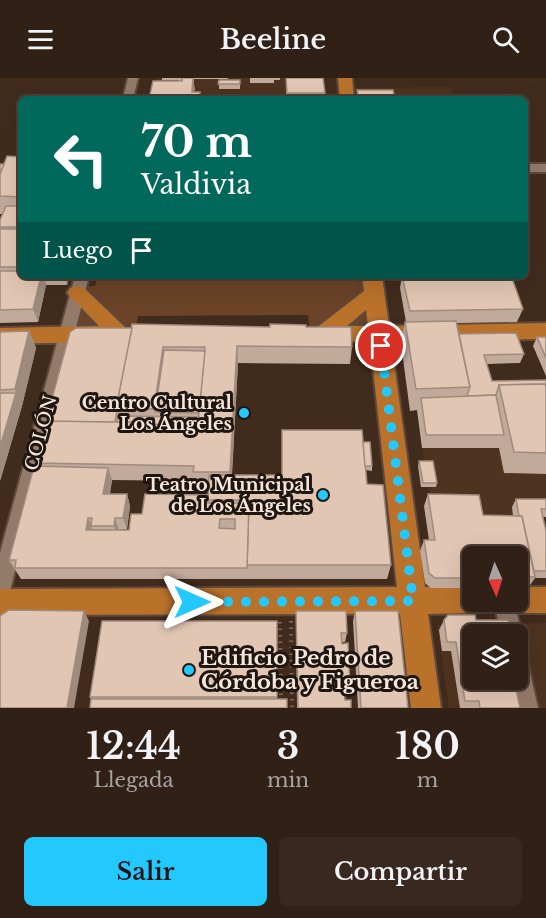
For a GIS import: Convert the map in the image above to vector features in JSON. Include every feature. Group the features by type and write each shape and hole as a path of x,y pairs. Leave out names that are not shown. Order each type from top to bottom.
{"main road":[{"path":"345,78 347,96"},
{"path":"0,336 128,334 80,284"},
{"path":"373,285 426,708"},
{"path":"322,333 373,285"},
{"path":"297,334 546,331"},
{"path":"0,602 462,600"},
{"path":"528,600 546,600"}],"street":[{"path":"129,96 133,78"},
{"path":"528,168 546,168"},
{"name":"COLÓN","path":"0,591 80,284"},
{"path":"523,690 527,708"}],"path":[{"path":"280,708 285,602"},
{"path":"285,602 292,708"}],"shaded area":[{"path":"156,78 321,78 323,96 154,96"},
{"path":"450,87 454,96 356,96 355,88"},
{"path":"97,279 358,279 359,282 370,282 376,332 310,332 308,315 138,316 135,332 68,333 81,286 95,286"},
{"path":"546,405 546,507 512,507 520,546 462,546 462,555 430,551 424,506 431,506 417,411"},
{"path":"546,623 546,708 449,708 437,625 462,625 462,690 528,690 528,624 492,624"}],"building":[{"path":"182,78 193,78 192,92 200,92 199,96 150,96 153,81 182,81"},
{"path":"286,78 323,78 325,93 287,93"},
{"path":"219,80 240,80 240,84 218,84"},
{"path":"357,90 393,90 394,96 358,96"},
{"path":"7,156 18,157 18,197 0,196 0,174"},
{"path":"6,206 18,206 18,227 0,227 0,220"},
{"path":"0,229 18,229 18,267 0,267"},
{"path":"0,271 18,271 18,279 40,279 33,309 0,310"},
{"path":"403,279 512,279 523,309 410,311"},
{"path":"456,321 470,387 416,389 405,322"},
{"path":"132,324 270,327 270,324 351,327 352,347 237,346 230,472 193,472 194,466 36,463 47,421 146,422 197,433 205,347 163,347 154,409 116,408"},
{"path":"76,328 132,328 115,422 47,421 45,424 70,332"},
{"path":"29,331 15,389 0,390 0,332"},
{"path":"516,333 524,354 484,355 492,381 546,380 546,387 545,384 499,385 496,395 467,396 470,387 459,334"},
{"path":"537,337 546,337 546,358"},
{"path":"164,350 205,351 199,413 155,412"},
{"path":"545,384 546,453 514,452 499,385"},
{"path":"0,393 16,393 0,447"},
{"path":"496,395 504,435 426,435 421,398"},
{"path":"118,416 199,417 197,433 146,422 117,422"},
{"path":"282,430 362,430 367,484 383,485 391,565 247,565 249,500 208,500 209,475 282,475"},
{"path":"363,442 370,442 372,466 365,466"},
{"path":"419,461 433,461 437,483 423,483"},
{"path":"34,466 108,468 103,494 127,494 123,518 115,518 114,526 91,526 92,518 88,518 86,530 129,530 131,514 142,514 145,494 208,495 208,503 249,503 247,568 15,568 16,560 9,560","holes":["220,519 235,519 235,529 219,528"]},
{"path":"428,494 479,495 483,515 522,516 535,577 528,577 528,546 462,546 462,578 435,578 429,573 424,540 435,540"},
{"path":"516,499 546,499 546,509 541,509 546,531 546,571 534,571"},
{"path":"9,610 84,611 67,708 0,708 0,616"},
{"path":"296,611 346,611 347,633 341,633 342,644 348,643 350,689 344,689 345,700 351,700 351,708 298,708"},
{"path":"355,611 398,611 408,708 361,708"},
{"path":"448,615 475,615 476,620 508,620 509,624 462,624 462,681 456,642 447,642 444,620"},
{"name":"Edificio Pedro de Córdoba y Figueroa","path":"102,621 277,621 277,697 90,697"},
{"path":"463,690 516,690 520,708 480,708 479,701 465,701"},
{"path":"91,699 287,699 287,708 90,708"}],"place":[{"name":"Centro Cultural Los Ángeles","path":"244,413"},
{"name":"Teatro Municipal de Los Ángeles","path":"323,495"},
{"name":"Edificio Pedro de Córdoba y Figueroa","path":"189,670"}],"route":[{"path":"192,602 413,601 381,346"}]}
